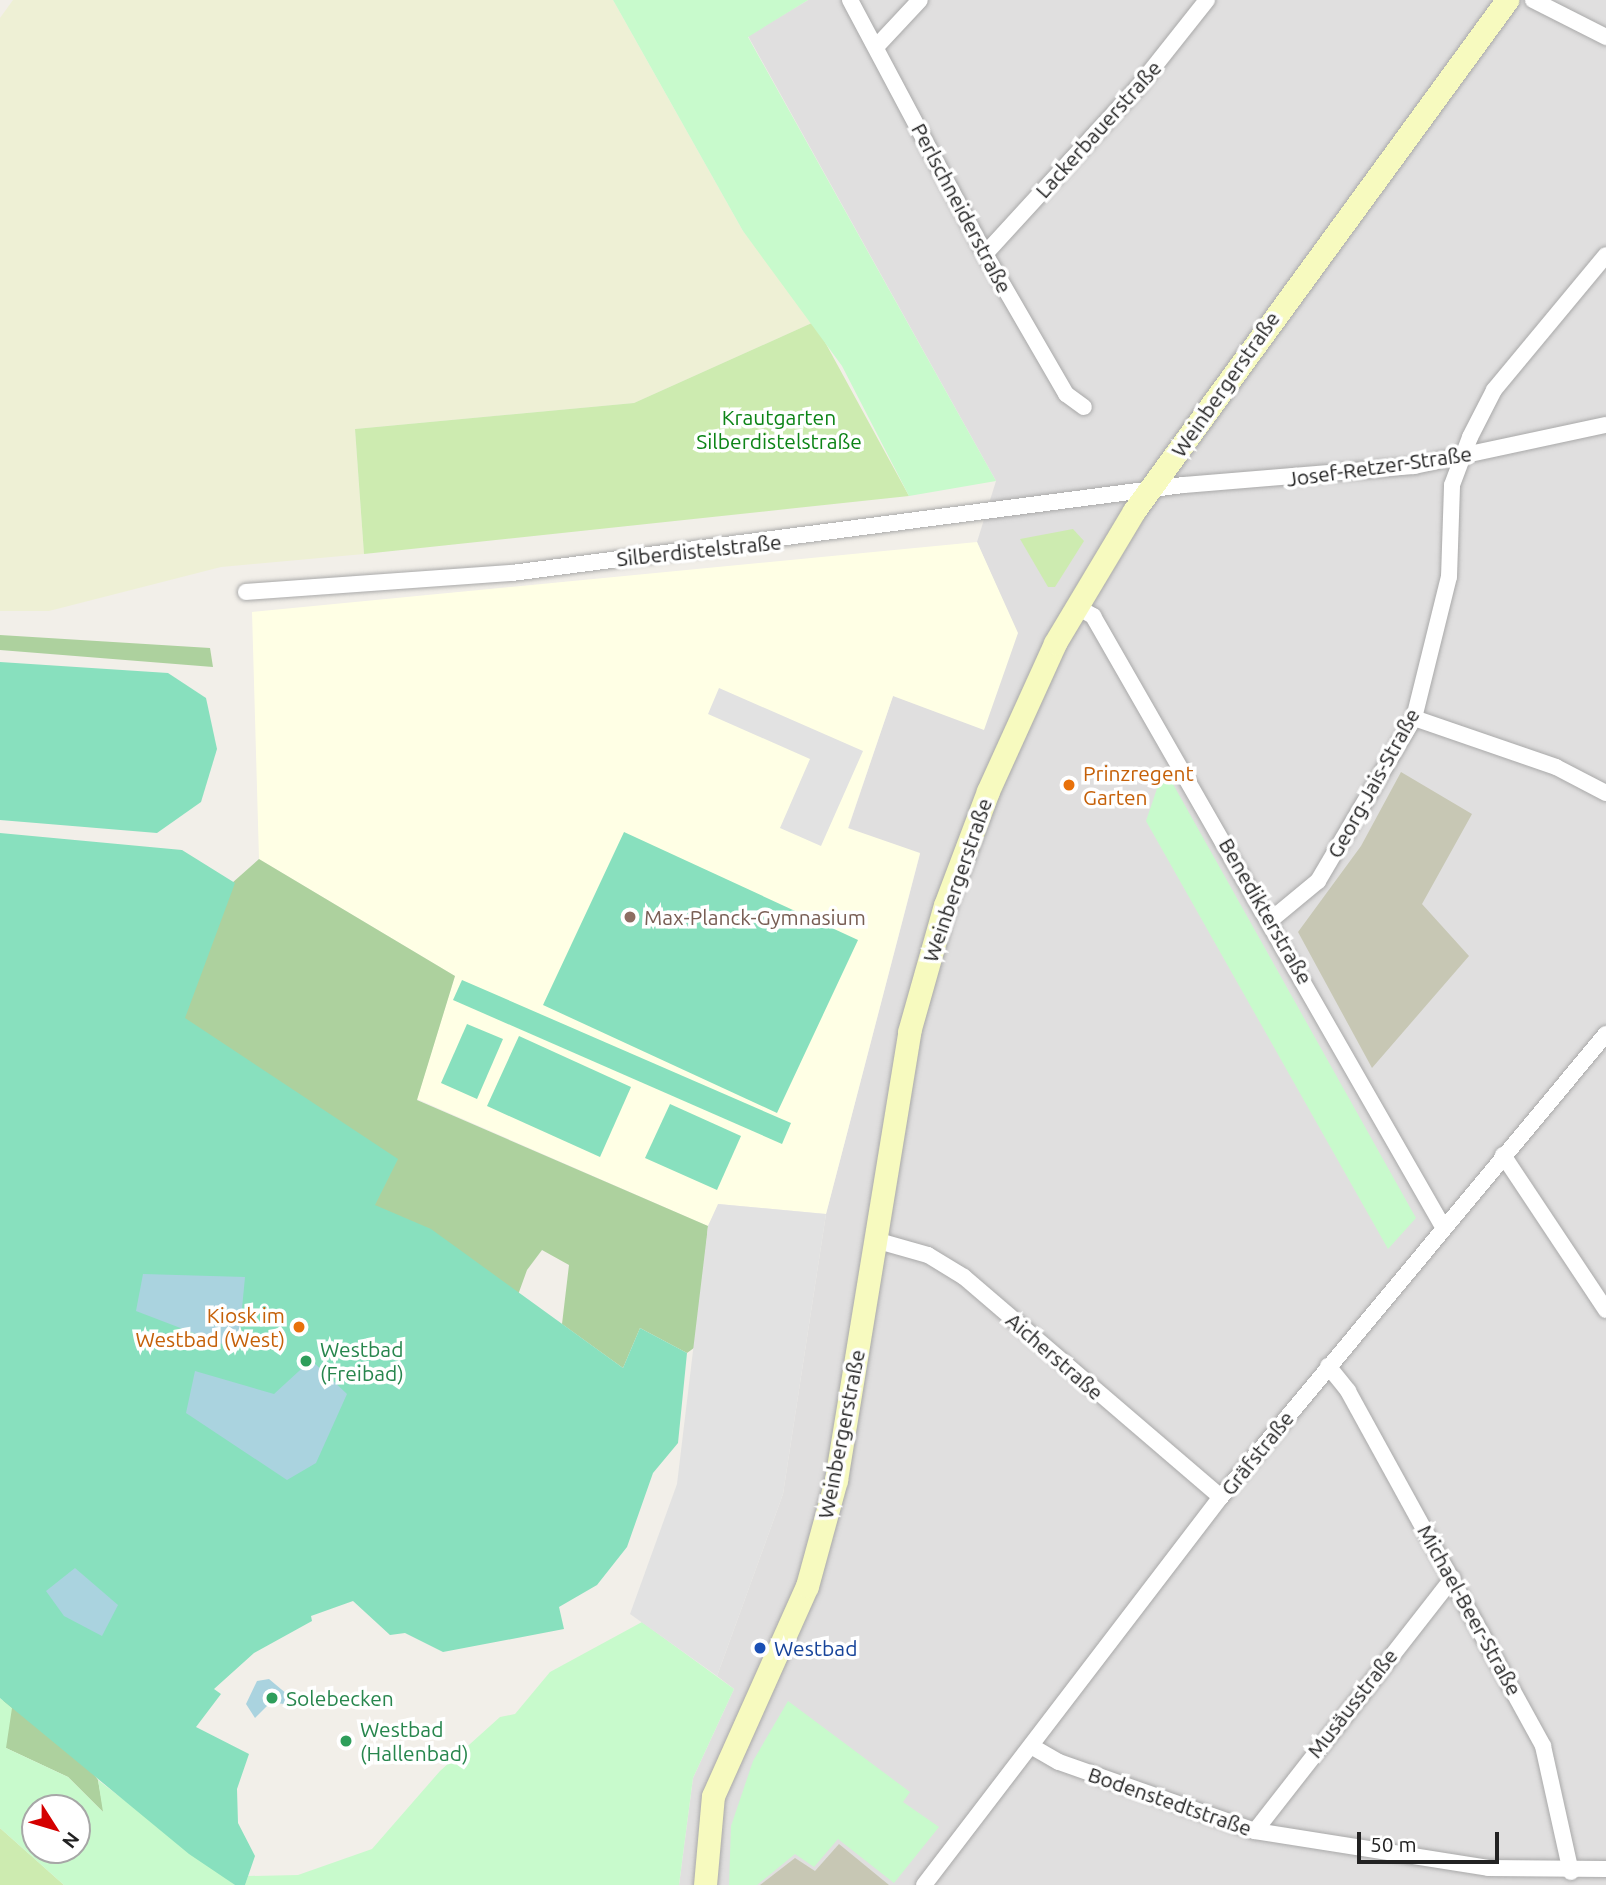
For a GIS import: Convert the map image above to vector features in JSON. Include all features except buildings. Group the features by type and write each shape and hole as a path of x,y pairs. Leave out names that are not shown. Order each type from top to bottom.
{"main road":[{"name":"Weinbergerstraße","path":"705,1885 713,1796 807,1586 836,1480 909,1032 945,905 988,791 1075,606 1150,490 1507,0"}],"street":[{"name":"Perlschneiderstraße","path":"850,0 985,254 1066,394 1084,407"},
{"path":"876,47 920,0"},
{"name":"Lackerbauerstraße","path":"985,254 1138,87 1207,0"},
{"path":"1533,0 1606,37"},
{"name":"Georg-Jais-Straße","path":"1272,919 1318,881 1414,718 1449,577 1452,485 1461,458 1494,390 1606,255"},
{"name":"Josef-Retzer-Straße","path":"1150,490 1461,458 1606,425"},
{"name":"Silberdistelstraße","path":"246,592 512,573 1150,490"},
{"name":"Benedikterstraße","path":"1075,606 1093,616 1272,919 1443,1227"},
{"path":"1414,718 1556,767 1606,793"},
{"name":"Gräfstraße","path":"924,1885 1221,1497 1606,1034"},
{"path":"1503,1155 1606,1310"},
{"name":"Aicherstraße","path":"875,1240 928,1255 964,1277 1221,1497"},
{"name":"Michael-Beer-Straße","path":"1328,1366 1453,1578 1543,1746 1570,1872"},
{"name":"Musäusstraße","path":"1255,1831 1453,1578"},
{"name":"Bodenstedtstraße","path":"1031,1746 1059,1762 1255,1831 1488,1868 1570,1872 1606,1869"}],"shaded area":[{"path":"13,0 613,0 743,231 814,322 634,403 355,429 364,554 221,567 49,611 0,611 0,18"},
{"path":"808,0 1606,0 1606,1885 679,1885 693,1778 734,1689 717,1676 783,1494 826,1214 920,854 848,829 893,696 1017,633 977,542 996,481 748,36"},
{"name":"Max-Planck-Gymnasium","path":"977,542 1018,633 984,730 893,696 848,828 920,853 826,1214 719,1204 708,1226 417,1099 455,976 259,859 252,612"},
{"path":"719,688 863,751 821,846 780,828 810,759 708,714"},
{"path":"1401,772 1472,814 1422,904 1469,956 1372,1068 1298,932 1361,846"},
{"path":"718,1204 826,1214 783,1494 717,1676 630,1614 677,1484 708,1226"},
{"path":"839,1844 889,1885 760,1885 795,1858 815,1871"}],"green space":[{"path":"613,0 808,0 748,37 996,481 909,496 842,366 743,231"},
{"name":"Krautgarten Silberdistelstraße","path":"814,322 909,496 364,554 355,429 634,403"},
{"path":"1073,529 1084,541 1055,587 1048,587 1020,539"},
{"path":"0,635 210,648 213,667 0,650"},
{"path":"0,662 168,673 206,698 217,749 201,802 157,833 0,820"},
{"path":"1164,768 1416,1218 1388,1249 1146,821"},
{"path":"624,832 858,940 777,1113 543,1005"},
{"name":"Westbad (Freibad)","path":"0,833 182,850 235,883 185,1018 398,1159 375,1205 431,1229 623,1368 640,1328 687,1353 678,1443 653,1473 627,1547 597,1585 559,1607 564,1629 443,1652 405,1633 390,1635 353,1601 311,1616 312,1621 254,1653 214,1689 221,1694 196,1727 249,1754 237,1789 238,1823 255,1856 245,1885 235,1885 189,1854 0,1698"},
{"path":"259,859 455,976 417,1100 708,1226 698,1345 687,1353 640,1328 623,1368 562,1324 569,1265 542,1250 527,1270 506,1328 147,1020 196,915"},
{"path":"462,980 791,1123 782,1144 453,1000"},
{"path":"467,1024 503,1039 477,1099 441,1083"},
{"path":"519,1036 631,1087 600,1157 487,1106"},
{"path":"670,1104 741,1136 717,1190 645,1158"},
{"path":"642,1622 734,1689 693,1778 679,1885 245,1885 248,1876 298,1875 372,1849 440,1771 500,1717 515,1714 550,1672"},
{"path":"0,1646 98,1780 104,1813 91,1800 91,1794 85,1794 68,1777 6,1748"},
{"path":"0,1698 12,1708 6,1748 68,1777 85,1794 21,1794 21,1847 0,1828"},
{"path":"788,1701 910,1792 903,1802 939,1827 894,1883 838,1839 814,1867 795,1854 757,1885 729,1885 731,1826 753,1761"},
{"path":"98,1780 235,1885 64,1885 40,1864 91,1864 91,1800 103,1812"},
{"path":"0,1828 21,1847 21,1864 40,1864 64,1885 0,1885"}],"water":[{"path":"143,1274 245,1277 238,1350 136,1311"},
{"path":"311,1360 347,1394 316,1463 287,1480 186,1413 195,1371 274,1394"},
{"path":"75,1568 118,1605 102,1636 64,1616 46,1591"},
{"name":"Solebecken","path":"269,1679 294,1700 290,1705 271,1702 255,1718 246,1704 257,1681"}],"place":[{"name":"Prinzregent Garten","path":"1069,785"},
{"name":"Max-Planck-Gymnasium","path":"630,917"},
{"name":"Kiosk im Westbad (West)","path":"299,1327"},
{"name":"Westbad (Freibad)","path":"306,1361"},
{"name":"Westbad","path":"760,1648"},
{"name":"Solebecken","path":"272,1698"},
{"name":"Westbad (Hallenbad)","path":"346,1741"}]}
